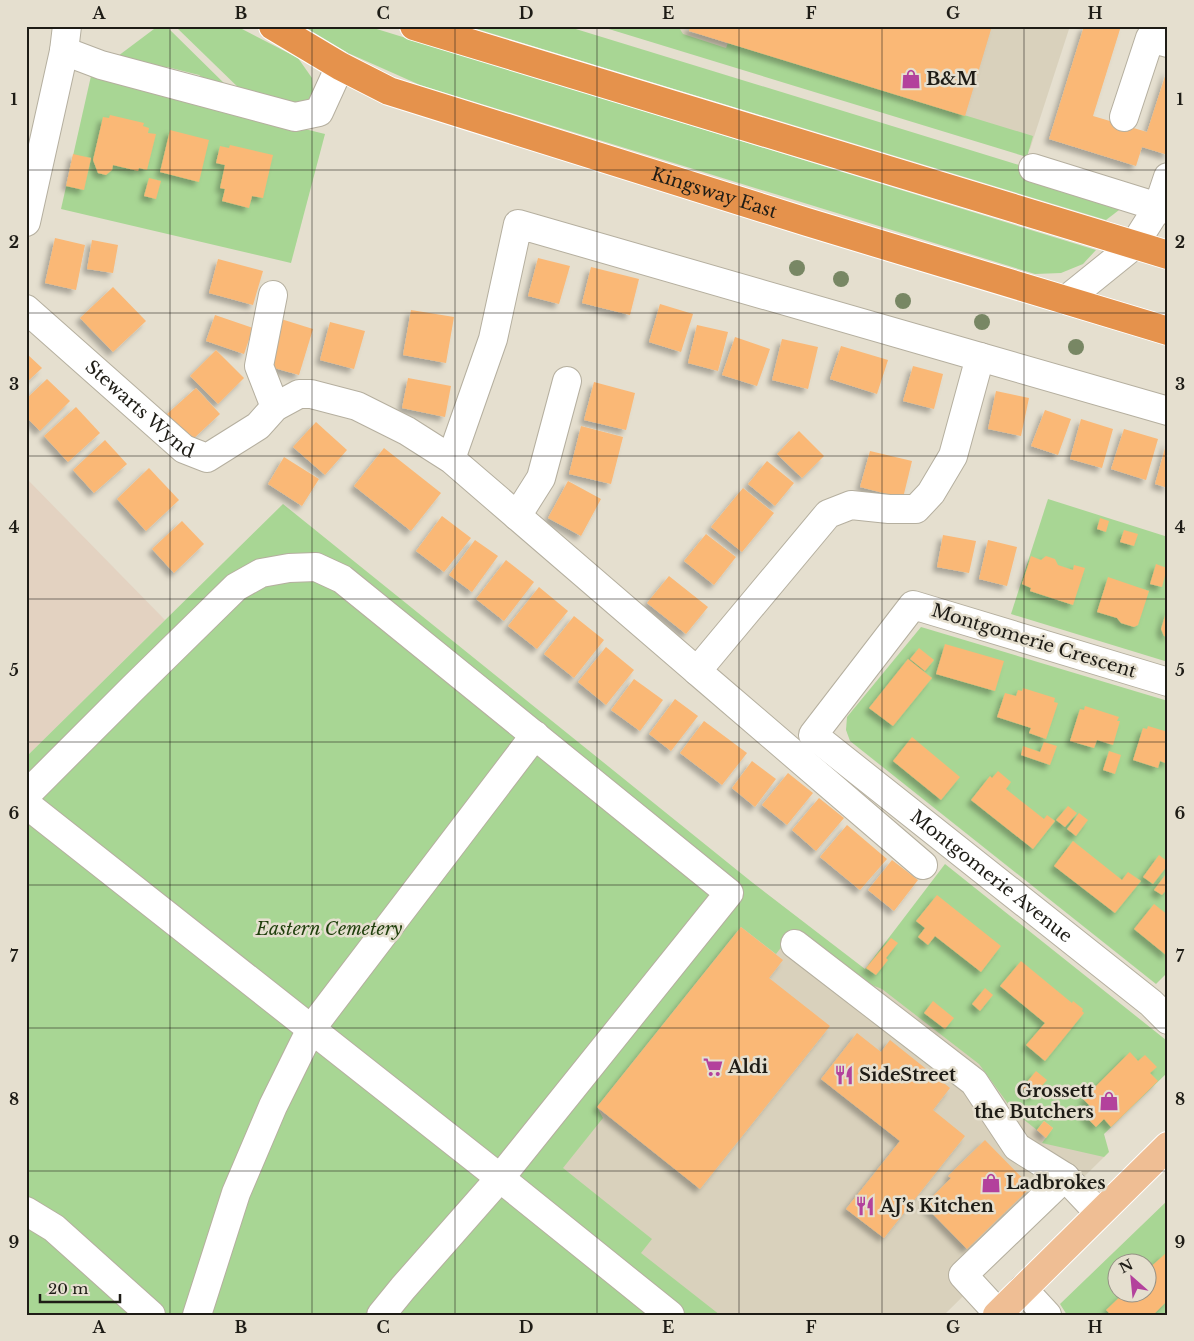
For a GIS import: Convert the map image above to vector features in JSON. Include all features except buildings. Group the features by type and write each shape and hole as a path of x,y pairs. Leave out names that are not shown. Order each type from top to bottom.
{"highway":[{"name":"Kingsway East","path":"273,26 340,66 389,90 816,224 1168,330"},
{"path":"414,26 1168,255"}],"main road":[{"path":"998,1314 1168,1146"}],"street":[{"path":"26,222 66,38 100,65 295,117 319,112 340,66"},
{"path":"1124,118 1150,38 1168,43"},
{"path":"1033,168 1163,208"},
{"path":"1066,300 1134,245 1163,208 1168,176"},
{"path":"451,459 492,339 518,224 1168,411"},
{"path":"273,295 259,366 275,407"},
{"name":"Stewarts Wynd","path":"26,309 184,449 207,458 258,426 275,407 299,394 311,394 357,406 407,431 451,459 923,865"},
{"path":"697,671 828,514 851,505 916,510 931,493 952,456 980,358"},
{"path":"518,516 541,478 566,381"},
{"path":"26,795 236,587 261,573 316,566 342,579 729,893 500,1178 381,1315"},
{"name":"Montgomerie Crescent","path":"813,734 913,604 1168,682"},
{"name":"Montgomerie Avenue","path":"813,734 1151,1003 1168,1020"},
{"path":"197,1315 236,1194 273,1106 311,1029 535,735"},
{"path":"26,804 500,1178 670,1315"},
{"path":"795,944 974,1082 1017,1147 1065,1177 1099,1213"},
{"path":"998,1314 963,1275 1065,1177"},
{"path":"26,1211 54,1228 152,1315"},
{"path":"1023,1289 1047,1315"}],"shaded area":[{"path":"599,26 1070,26 1030,149"},
{"path":"26,478 165,620 26,757"},
{"path":"753,883 1104,1157 944,1315 708,1315 525,1169"}],"green space":[{"path":"158,26 166,26 232,91 214,86 199,75 167,67 154,71 118,56"},
{"path":"175,26 232,26 242,29 298,58 312,78 313,96 303,105 245,94"},
{"path":"303,26 367,26 1096,250 1083,264 1061,273 1035,274 420,85 348,53"},
{"path":"467,26 566,26 1029,168 1123,207 1106,220"},
{"path":"599,26 678,26 683,34 726,48 728,43 1033,136 1027,157"},
{"path":"91,76 325,134 291,263 61,209"},
{"path":"1048,499 1168,537 1168,662 1011,614"},
{"name":"Eastern Cemetery","path":"283,504 753,883 865,969 945,864 1166,1040 1168,1042 1168,1072 1104,1134 1109,1152 1104,1157 1042,1143 1053,1128 1044,1121 1037,1130 1014,1112 979,1064 882,989 859,980 794,931 776,954 741,927 597,1107 603,1118 563,1168 652,1239 641,1253 720,1315 26,1315 26,757"},
{"path":"921,627 1168,701 1168,972 1156,984 850,741 846,730 847,717"},
{"path":"1168,1200 1168,1315 1067,1315 1060,1304 1106,1260 1106,1304 1156,1304 1156,1254 1112,1254"}],"place":[{"name":"B&M","path":"911,79"},
{"name":"Aldi","path":"713,1067"},
{"name":"SideStreet","path":"844,1075"},
{"name":"Grossett the Butchers","path":"1109,1101"},
{"name":"Ladbrokes","path":"991,1183"},
{"name":"AJ’s Kitchen","path":"865,1206"}]}
